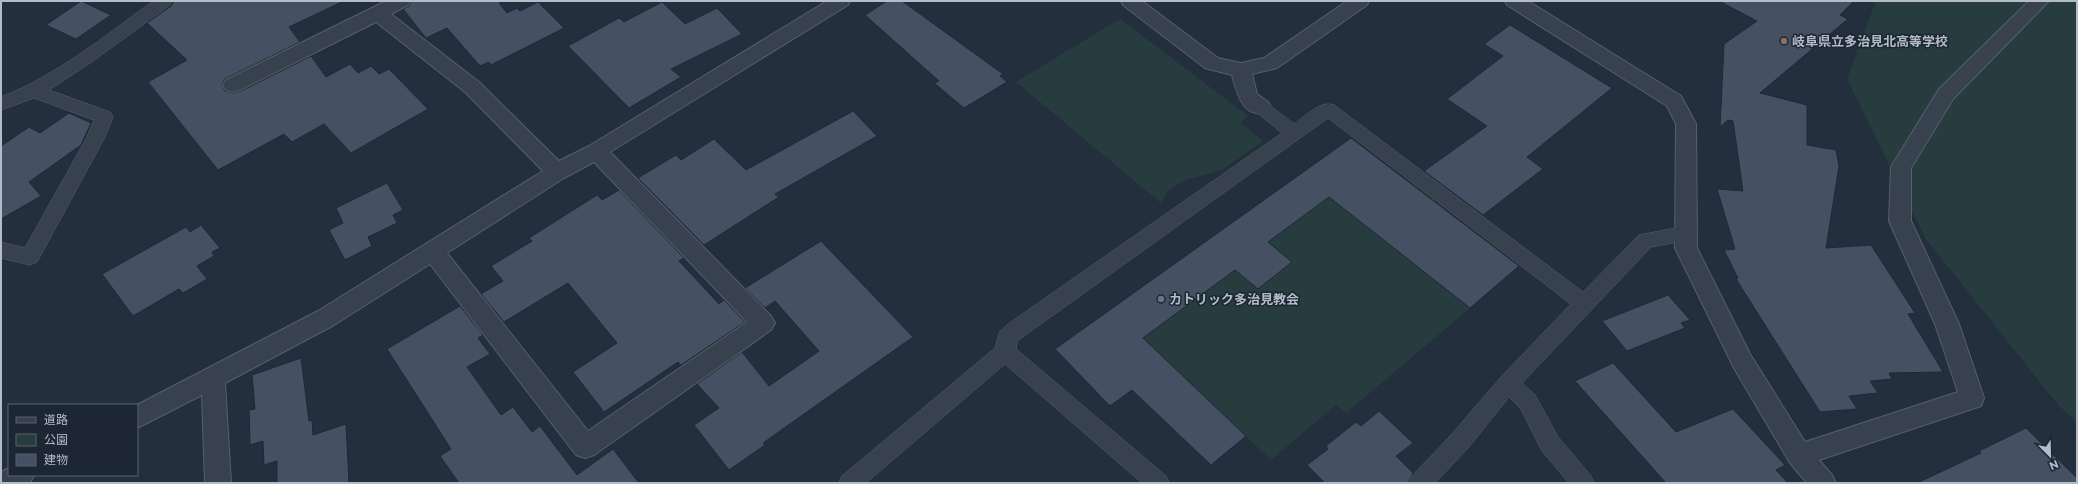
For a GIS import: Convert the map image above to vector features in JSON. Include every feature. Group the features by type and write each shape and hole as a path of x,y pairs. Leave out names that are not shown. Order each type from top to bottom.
{"street":[{"path":"233,85 401,1"},
{"path":"138,416 214,378 326,318 557,172 596,151 841,1"},
{"path":"1130,1 1212,63 1241,70 1270,63 1360,1"},
{"path":"1514,1 1674,101 1686,124 1686,248 1742,361 1799,455 1823,483"},
{"path":"1799,455 1972,398 1948,324 1900,221 1901,167 1946,94 2040,1"},
{"path":"377,13 472,86 557,172"},
{"path":"1241,70 1248,98 1261,107"},
{"path":"433,251 585,447 764,323 596,151"},
{"path":"214,378 218,483"},
{"path":"5,483 19,476"}],"lane":[{"path":"1,104 34,91 87,57 164,1"},
{"path":"1,250 30,257 95,139 104,117 34,91"},
{"path":"1261,107 1294,132"},
{"path":"850,483 1006,352 1007,337 1018,328 1328,109 1585,304"},
{"path":"1420,483 1460,441 1508,384 1646,240 1686,234"},
{"path":"1006,352 1158,483"},
{"path":"1508,384 1528,402 1550,444 1583,483"}],"green space":[{"path":"1876,1 2077,1 2077,423 2058,405 1926,239 1847,79"},
{"path":"1120,19 1248,116 1240,123 1263,141 1222,170 1185,180 1168,191 1161,203 1016,82"},
{"path":"1329,197 1470,308 1346,413 1336,405 1271,460 1143,338 1235,270 1258,289 1292,262 1267,242"}],"building":[{"path":"81,1 111,15 76,39 46,25"},
{"path":"174,1 344,1 289,27 300,42 225,79 222,84 225,91 233,93 241,91 311,56 326,77 350,64 358,73 371,66 379,74 389,69 428,109 351,153 324,124 292,142 284,134 218,170 148,82 187,60 147,23 171,6"},
{"path":"411,1 504,1 499,3 507,13 517,8 520,11 538,2 564,28 491,65 489,62 480,66 447,28 426,38 403,9 409,6"},
{"path":"887,1 902,1 1003,74 1000,76 1007,82 964,108 934,83 939,81 865,15"},
{"path":"1719,1 1854,1 1840,15 1848,19 1760,93 1807,105 1807,145 1836,150 1839,166 1826,248 1871,245 1915,313 1908,314 1943,372 1889,373 1892,379 1870,381 1878,393 1849,396 1857,409 1820,412 1736,279 1738,278 1724,250 1735,249 1717,189 1743,191 1733,121 1728,120 1720,127 1724,44 1757,21"},
{"path":"662,2 685,24 717,8 742,34 671,69 681,77 629,108 568,46 619,18 624,22"},
{"path":"1510,25 1612,88 1527,157 1543,169 1483,215 1424,171 1487,126 1447,99 1503,56 1484,44"},
{"path":"853,111 877,136 775,194 779,197 704,245 638,178 676,155 681,160 714,139 746,170"},
{"path":"69,113 91,123 81,145 29,182 41,196 1,219 1,146 29,127 40,133"},
{"name":"カトリック多治見教会","path":"1351,138 1519,266 1470,308 1329,197 1268,242 1292,262 1258,289 1235,270 1143,338 1246,436 1211,465 1132,390 1110,406 1055,349"},
{"path":"387,183 403,210 393,215 397,223 368,237 372,246 345,260 329,230 343,223 336,208"},
{"path":"619,190 684,258 679,261 719,304 724,300 745,322 681,365 678,362 604,412 573,372 617,343 568,283 504,322 481,294 503,281 491,266 532,241 529,238 597,195 602,200"},
{"path":"201,225 220,248 212,252 214,256 197,266 207,279 183,293 179,289 133,316 102,274 186,227 190,232"},
{"path":"821,241 913,337 763,443 765,445 729,470 694,425 719,408 697,384 742,352 769,386 819,351 775,301 765,308 745,288"},
{"path":"1668,295 1690,320 1681,323 1685,328 1627,351 1602,321"},
{"path":"460,306 483,335 478,338 490,354 467,367 501,415 513,407 532,432 540,426 577,475 613,449 639,483 459,483 440,456 451,449 387,349"},
{"path":"301,358 309,421 312,420 313,435 346,424 349,483 277,483 277,461 264,465 263,441 250,445 249,410 255,409 252,375"},
{"path":"1613,363 1676,432 1733,409 1785,465 1776,470 1788,483 1666,483 1575,381"},
{"path":"1379,411 1413,443 1396,456 1413,473 1408,483 1325,483 1307,465 1328,449 1326,446 1356,422 1361,426"},
{"path":"2026,428 2077,478 2077,483 1917,483 1981,453 1979,451"}],"place":[{"name":"岐阜県立多治見北高等学校","path":"1784,41"},
{"name":"カトリック多治見教会","path":"1161,299"}]}
